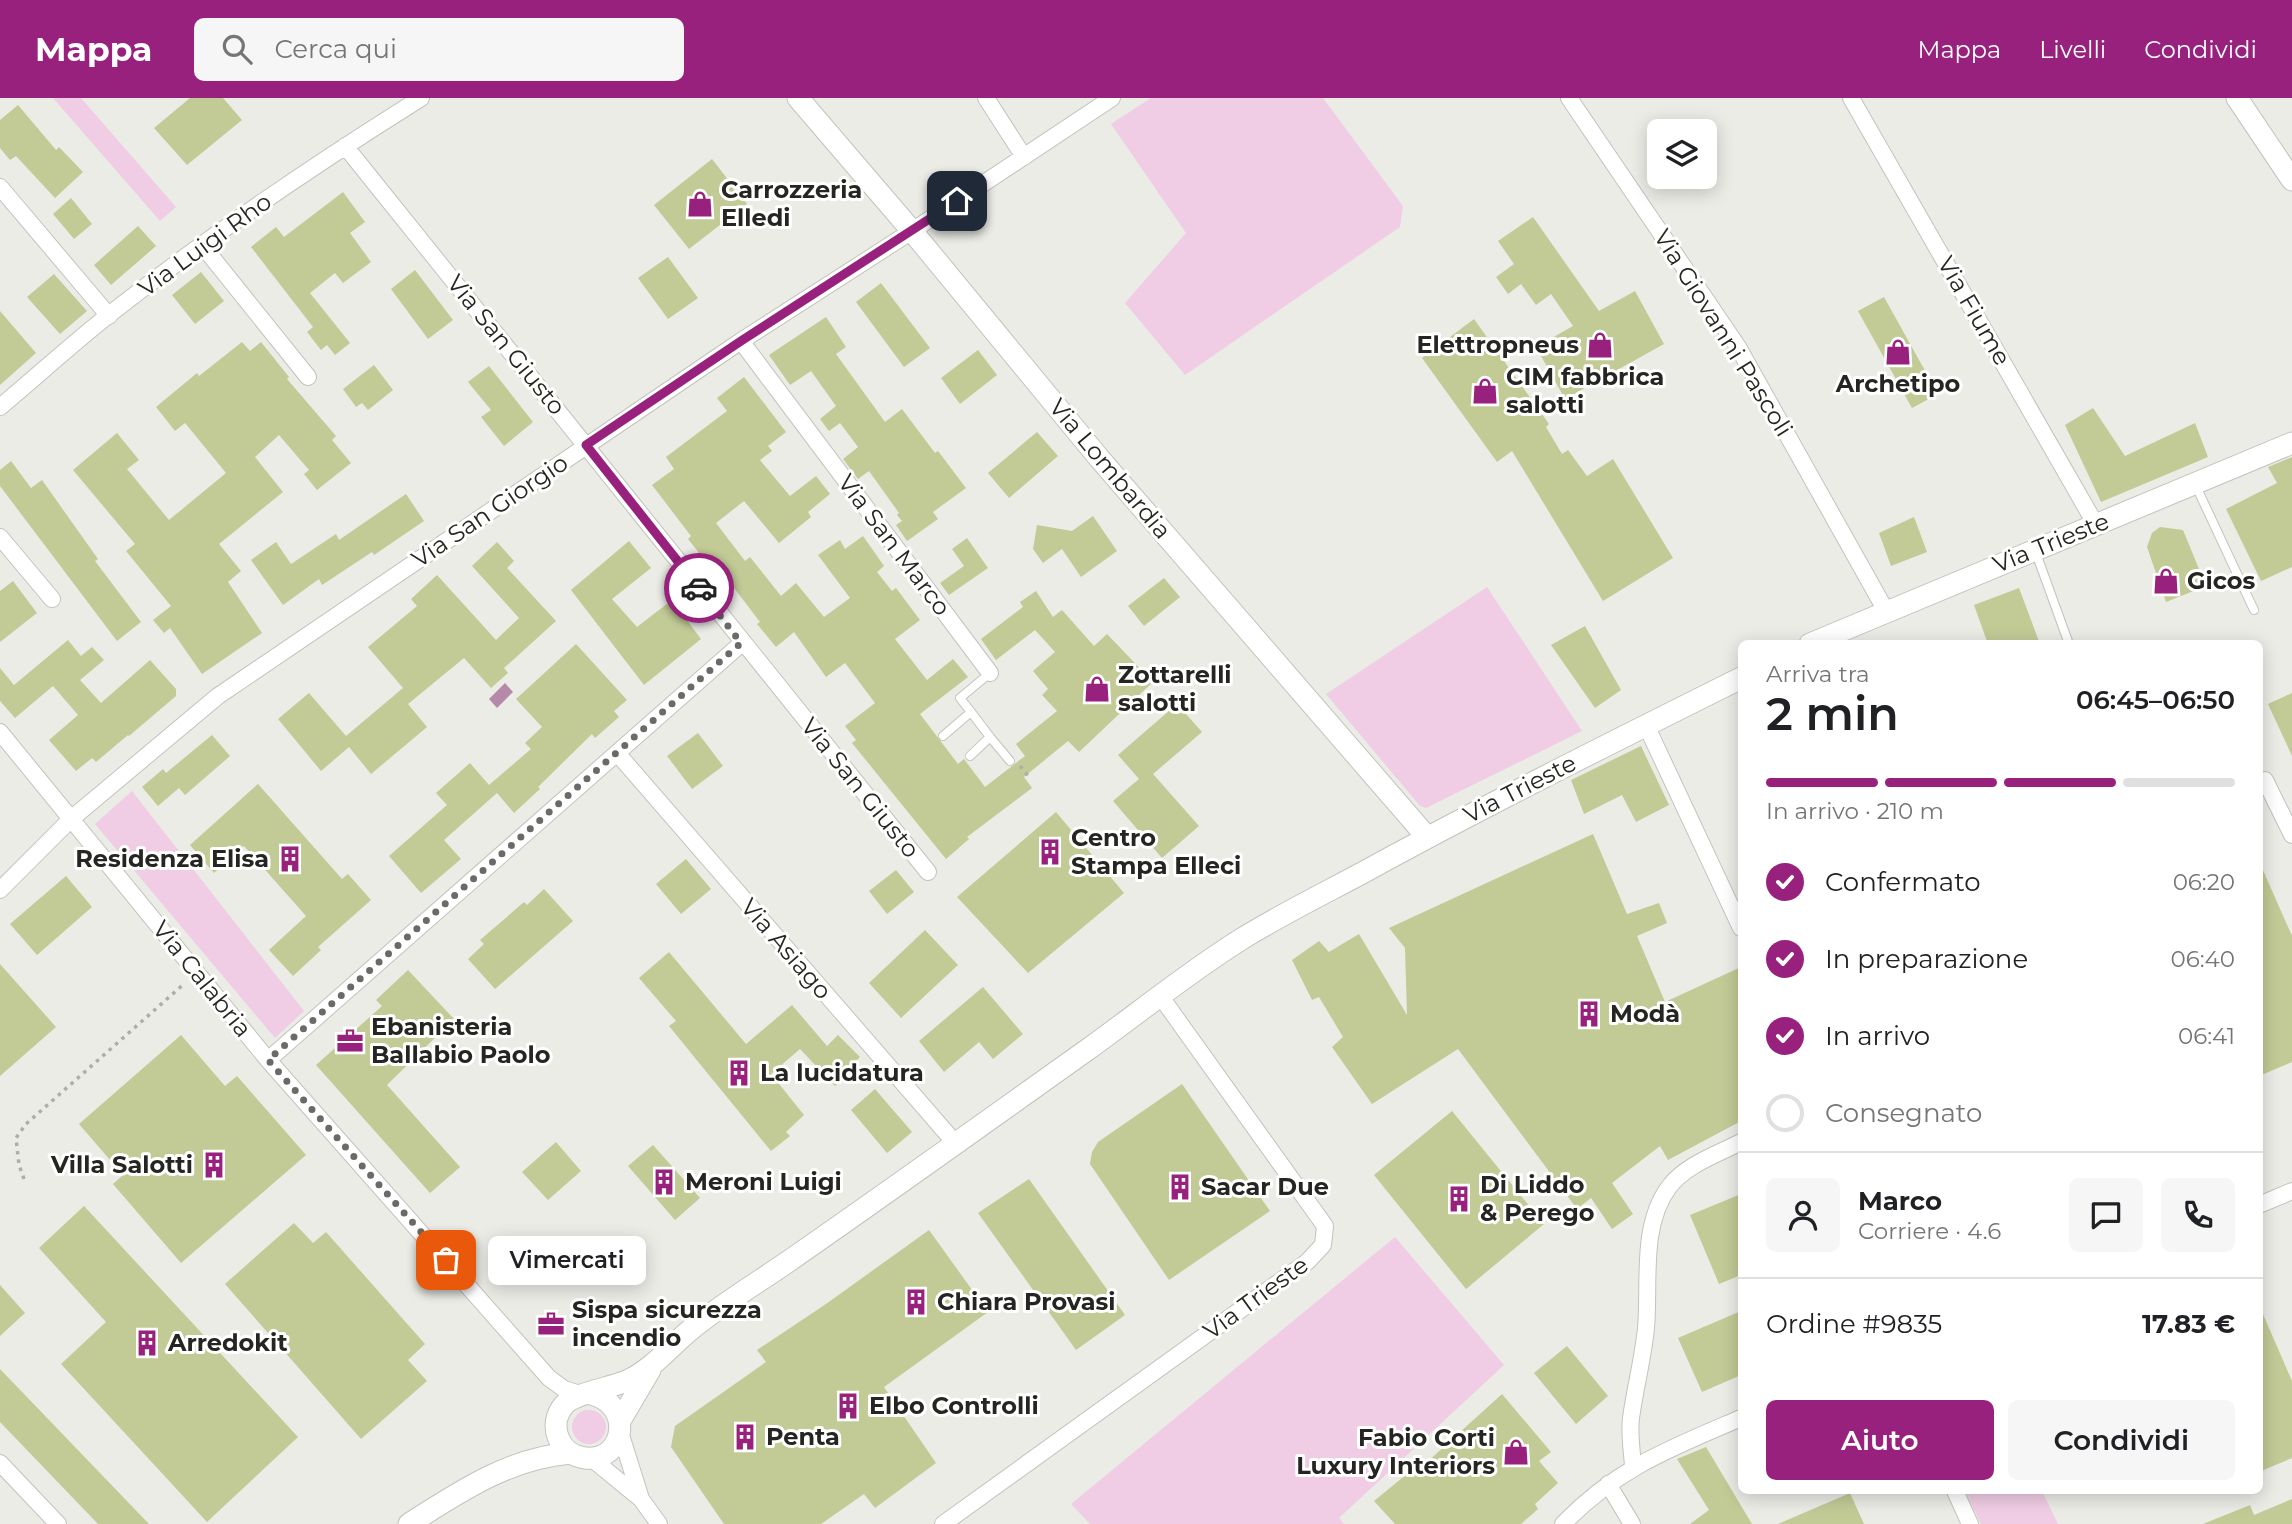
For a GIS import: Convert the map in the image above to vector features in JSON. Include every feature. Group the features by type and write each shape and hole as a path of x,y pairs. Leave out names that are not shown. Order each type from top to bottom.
{"street":[{"name":"Via Luigi Rho","path":"0,407 109,316 202,244 345,146 421,98"},
{"name":"Via Lombardia","path":"797,98 912,231 1099,458 1427,837"},
{"path":"986,98 1024,157"},
{"name":"Via San Giorgio","path":"0,890 71,819 218,696 741,341 1112,98"},
{"name":"Via Giovanni Pascoli","path":"1569,98 1738,347 1886,611"},
{"name":"Via Fiume","path":"1851,98 2096,525"},
{"path":"2237,98 2292,180"},
{"name":"Via San Giusto","path":"345,146 586,445 741,643 928,872"},
{"path":"0,187 109,316"},
{"path":"202,244 308,377"},
{"name":"Via San Marco","path":"741,341 990,673"},
{"name":"Via Trieste","path":"1822,640 1886,611 2292,443"},
{"path":"0,537 52,599"},
{"path":"268,1060 741,643"},
{"name":"Via Trieste","path":"653,1365 691,1329 956,1144 1240,940 1427,837 1738,679"},
{"path":"1646,725 1738,922"},
{"name":"Via Calabria","path":"0,732 268,1060 549,1378"},
{"name":"Via Asiago","path":"617,753 956,1144"},
{"path":"2265,780 2292,835"},
{"name":"Via Trieste","path":"943,1524 1307,1262 1323,1245 1325,1226 1161,997"},
{"path":"1633,1466 1631,1419 1642,1364 1649,1244 1655,1215 1669,1186 1696,1165 1738,1144"},
{"path":"2263,1203 2292,1191"},
{"path":"519,1464 556,1422 562,1407 585,1394 631,1379 653,1365"},
{"path":"409,1524 473,1483 519,1464 551,1455 601,1456 610,1450 653,1365"},
{"path":"549,1378 564,1389 601,1396 617,1411 641,1499"},
{"path":"549,1378 556,1393 556,1422 563,1446 641,1499 659,1524"},
{"path":"1563,1524 1582,1504 1633,1466 1738,1419"},
{"path":"0,1463 58,1524"},
{"path":"1608,1484 1632,1524"},
{"path":"1956,1494 1970,1524"}],"lane":[{"path":"2195,484 2254,610"},
{"path":"2035,550 2068,640"},
{"name":"Via San Marco","path":"971,712 960,698 990,673"},
{"path":"943,736 971,712 1010,761"},
{"path":"970,756 990,737"}],"path":[{"path":"24,1179 19,1165 16,1138 26,1124 197,973"}],"shaded area":[{"path":"53,98 81,98 176,207 160,221"},
{"path":"1151,98 1323,98 1403,206 1400,227 1185,375 1125,303 1186,233 1111,124"},
{"path":"1487,587 1582,731 1426,808 1420,806 1326,694"},
{"path":"505,683 513,692 497,708 489,699"},
{"path":"132,791 304,1011 275,1038 95,824"},
{"path":"1395,1237 1504,1365 1339,1518 1344,1524 1090,1524 1071,1504"},
{"path":"589,1410 601,1415 606,1427 601,1439 589,1444 577,1439 572,1427 577,1415"},
{"path":"1966,1494 2043,1494 2058,1524 1981,1524"}],"building":[{"path":"190,98 223,98 242,120 187,165 154,128"},
{"path":"18,105 56,150 59,147 83,172 55,198 16,156 10,160 0,148 0,120"},
{"name":"Carrozzeria Elledi","path":"712,159 747,204 689,249 654,205"},
{"path":"343,192 365,222 350,233 371,262 343,283 335,273 310,293 350,343 335,355 327,345 321,350 307,332 313,327 251,247 276,227 284,237"},
{"path":"71,198 92,224 74,239 53,214"},
{"path":"1533,217 1599,311 1635,291 1664,344 1565,399 1536,347 1573,326 1551,294 1536,305 1521,284 1508,294 1496,277 1514,264 1498,241"},
{"path":"138,226 156,246 111,285 94,265"},
{"path":"668,257 698,298 668,319 638,278"},
{"path":"415,270 453,320 428,339 391,289"},
{"path":"201,272 224,301 195,324 172,295"},
{"path":"54,274 87,311 60,334 27,297"},
{"path":"881,283 930,348 904,367 856,302"},
{"name":"Archetipo","path":"1884,297 1938,394 1912,408 1858,311"},
{"path":"0,311 36,353 0,385"},
{"path":"826,317 846,347 836,354 885,422 902,409 966,488 933,512 938,519 907,541 896,525 902,521 897,515 899,513 869,471 858,479 843,459 858,447 840,423 829,431 820,419 836,406 811,371 790,385 769,355"},
{"path":"1474,319 1549,424 1546,427 1562,454 1568,450 1587,476 1613,459 1673,558 1603,601 1512,451 1497,462 1422,358"},
{"path":"242,342 250,351 261,342 289,377 287,379 336,436 332,440 351,463 317,490 304,474 309,470 279,435 255,457 283,492 219,544 241,571 228,582 262,633 202,674 170,628 164,633 153,620 171,606 126,551 135,544 73,470 117,433 139,460 127,469 169,520 226,473 185,423 175,431 156,407 197,373 199,376"},
{"path":"978,350 997,375 960,404 941,378"},
{"path":"374,365 393,390 368,410 362,403 356,407 343,389"},
{"path":"489,366 533,422 504,446 481,417 491,410 468,382"},
{"path":"744,377 786,432 768,446 772,451 760,460 790,496 816,476 830,494 808,512 811,517 779,543 744,501 716,523 745,561 750,557 781,596 796,583 824,617 850,598 818,555 840,540 845,549 863,536 884,566 877,572 892,591 896,588 920,620 895,639 927,680 953,659 968,677 920,714 958,764 964,759 985,787 1025,756 1016,744 1057,711 1042,695 1048,689 1033,671 1055,652 1035,630 996,660 981,639 1023,607 1020,602 1036,591 1053,617 1062,610 1094,646 1107,634 1153,682 1079,752 1068,741 1024,777 1032,788 967,837 969,839 946,859 852,743 856,740 845,726 875,703 845,663 826,677 794,632 776,647 712,559 707,563 688,539 691,536 652,485 674,469 666,457 727,411 717,398"},
{"path":"2093,408 2125,456 2195,423 2208,457 2101,502 2065,425"},
{"path":"1037,432 1058,456 1009,498 988,473"},
{"path":"2292,457 2292,567 2261,581 2226,509 2277,483 2268,467"},
{"path":"11,461 31,488 42,480 98,559 95,561 141,622 117,641 0,486 0,470"},
{"path":"406,494 424,521 374,555 372,552 322,585 319,579 283,605 251,560 276,542 291,564 336,534 339,540"},
{"path":"1093,516 1117,551 1081,577 1062,549 1043,563 1033,549 1037,525 1072,531"},
{"path":"1914,517 1927,552 1891,566 1879,533"},
{"path":"2160,527 2183,530 2206,586 2166,602 2147,547 2152,533"},
{"path":"967,538 988,568 949,595 940,583 964,566 952,549"},
{"path":"629,541 651,568 612,599 637,627 672,600 701,639 644,685 571,590"},
{"path":"497,542 514,561 507,568 556,621 504,668 508,673 491,688 464,658 408,704 427,727 371,774 349,747 321,771 278,719 309,693 346,736 403,688 368,647 417,606 411,599 437,575 496,640 519,618 472,566"},
{"path":"1164,578 1180,597 1144,626 1128,606"},
{"path":"13,581 37,613 0,642 0,591"},
{"path":"2019,588 2038,640 1987,640 1974,605"},
{"path":"1585,626 1621,690 1595,708 1551,645"},
{"path":"68,640 81,656 92,647 104,660 80,680 101,703 150,660 176,689 176,696 129,736 96,762 92,758 76,771 49,740 78,715 53,686 15,718 0,701 0,668 14,685"},
{"path":"576,644 627,700 614,711 619,717 595,738 592,734 514,813 497,793 444,840 461,859 421,893 389,856 447,805 436,793 470,763 489,785 531,749 525,743 542,727 516,699"},
{"path":"2292,693 2292,756 2268,704"},
{"path":"1177,704 1202,732 1153,774 1199,826 1162,858 1113,801 1139,779 1118,755"},
{"path":"698,733 723,766 692,789 667,756"},
{"path":"212,735 230,756 185,795 179,788 158,806 142,787 163,769 166,773"},
{"path":"1641,746 1669,805 1636,822 1622,795 1584,814 1571,780"},
{"name":"Residenza Elisa","path":"258,784 342,879 348,874 371,900 318,947 321,950 293,976 269,950 306,916 244,846 214,873 190,845"},
{"name":"Centro Stampa Elleci","path":"1056,812 1124,893 1028,973 957,897"},
{"name":"Modà","path":"1593,834 1627,914 1659,903 1667,923 1637,936 1665,1002 1738,968 1738,1123 1668,1160 1660,1146 1612,1183 1633,1214 1612,1229 1591,1198 1577,1209 1458,1049 1372,1104 1332,1047 1343,1037 1319,997 1312,1000 1292,960 1319,941 1329,952 1359,934 1407,1015 1405,948 1389,928"},
{"path":"686,859 711,889 681,914 656,884"},
{"path":"896,870 914,892 887,914 869,891"},
{"path":"2263,870 2292,936 2292,1062 2263,1074"},
{"path":"66,876 92,907 37,955 10,924"},
{"path":"544,889 573,921 495,989 468,959 484,944 480,940 524,902 527,905"},
{"path":"925,930 958,965 901,1018 869,983"},
{"path":"669,952 746,1044 792,1005 827,1046 838,1035 860,1057 835,1086 800,1049 771,1074 804,1115 786,1132 790,1136 771,1151 669,1026 676,1021 639,978"},
{"path":"0,964 56,1027 0,1076"},
{"path":"408,970 454,1019 387,1085 460,1167 430,1193 316,1065 382,1006 376,1000"},
{"path":"983,987 1023,1034 993,1059 979,1042 944,1072 919,1041"},
{"name":"Villa Salotti","path":"181,1035 225,1086 237,1076 306,1155 181,1263 113,1184 123,1175 79,1124"},
{"name":"Sacar Due","path":"1182,1084 1270,1211 1169,1280 1090,1164 1092,1152 1098,1142"},
{"path":"875,1089 912,1132 887,1153 851,1110"},
{"name":"Di Liddo & Perego","path":"1452,1111 1544,1224 1466,1289 1374,1175"},
{"path":"556,1142 581,1171 548,1200 522,1172"},
{"name":"Meroni Luigi","path":"653,1145 700,1198 675,1220 628,1166"},
{"path":"1029,1179 1125,1315 1076,1350 978,1213"},
{"path":"1738,1195 1738,1276 1719,1284 1690,1215"},
{"name":"Arredokit","path":"84,1206 298,1437 207,1522 61,1364 106,1322 39,1248"},
{"path":"294,1223 313,1243 326,1232 425,1344 408,1360 427,1381 361,1439 225,1284"},
{"path":"929,1230 988,1312 884,1387 936,1463 875,1508 864,1494 821,1524 724,1524 671,1447 675,1426 766,1362 757,1350"},
{"path":"0,1285 25,1313 0,1336"},
{"path":"1738,1312 1738,1376 1702,1392 1678,1338"},
{"path":"2263,1314 2292,1381 2292,1458 2263,1470"},
{"path":"1567,1346 1608,1396 1576,1424 1534,1373"},
{"path":"0,1369 149,1524 98,1524 0,1422"},
{"path":"1502,1394 1551,1452 1539,1461 1558,1483 1535,1504 1538,1509 1521,1524 1395,1524 1374,1501 1424,1460 1426,1463"},
{"path":"1706,1447 1752,1524 1690,1524 1709,1510 1677,1459"},
{"path":"1850,1494 1864,1524 1778,1524"},
{"path":"2292,1499 2292,1524 2203,1524 2250,1505 2254,1515"}],"way so far":[{"path":"446,1260 268,1060 741,643 699,588"}],"place":[{"name":"Carrozzeria Elledi","path":"700,204"},
{"name":"Elettropneus","path":"1600,345"},
{"name":"Archetipo","path":"1898,352"},
{"name":"CIM fabbrica salotti","path":"1485,391"},
{"name":"Gicos","path":"2166,581"},
{"name":"Zottarelli salotti","path":"1097,689"},
{"name":"Centro Stampa Elleci","path":"1050,852"},
{"name":"Residenza Elisa","path":"290,859"},
{"name":"Modà","path":"1589,1014"},
{"name":"Ebanisteria Ballabio Paolo","path":"350,1041"},
{"name":"La lucidatura","path":"739,1073"},
{"name":"Villa Salotti","path":"214,1165"},
{"name":"Meroni Luigi","path":"664,1182"},
{"name":"Sacar Due","path":"1180,1187"},
{"name":"Di Liddo & Perego","path":"1459,1199"},
{"name":"Vimercati","path":"446,1260"},
{"name":"Chiara Provasi","path":"916,1302"},
{"name":"Sispa sicurezza incendio","path":"551,1324"},
{"name":"Arredokit","path":"147,1343"},
{"name":"Elbo Controlli","path":"848,1406"},
{"name":"Penta","path":"745,1437"},
{"name":"Fabio Corti Luxury Interiors","path":"1516,1452"}],"route":[{"path":"699,588 586,445 957,201"}]}
